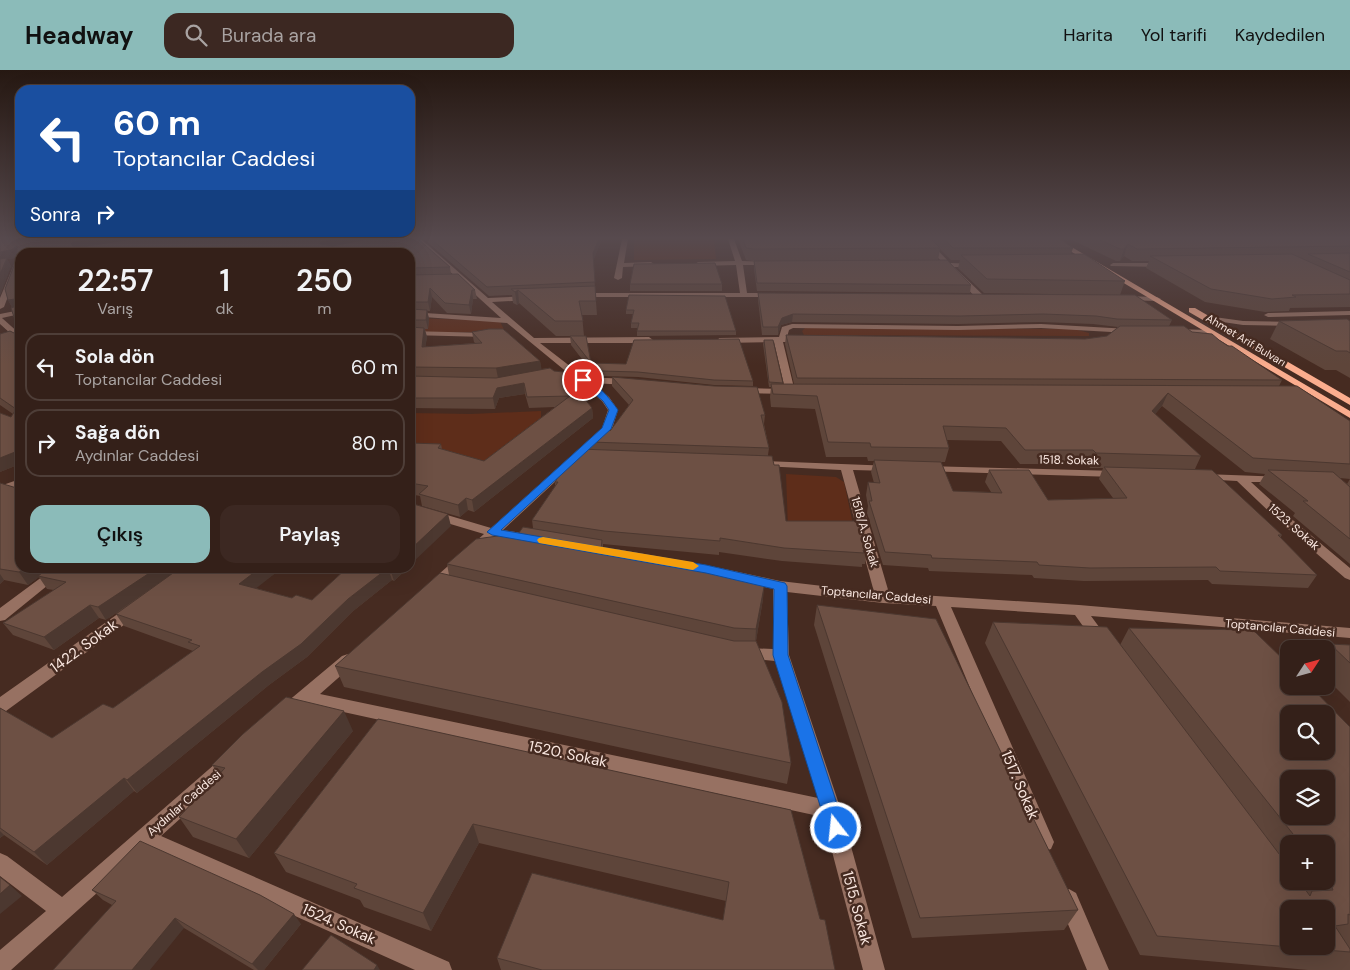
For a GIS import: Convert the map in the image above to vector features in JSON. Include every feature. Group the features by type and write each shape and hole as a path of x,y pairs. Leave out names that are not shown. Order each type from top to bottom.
{"main road":[{"name":"Ahmet Arif Bulvarı","path":"1126,281 1350,415"},
{"name":"Ahmet Arif Bulvarı","path":"1141,281 1350,402"}],"street":[{"path":"0,307 10,281"},
{"path":"460,281 486,300 509,328"},
{"path":"742,281 744,295"},
{"path":"965,281 981,298"},
{"path":"567,296 784,295"},
{"path":"486,300 540,298"},
{"path":"971,298 991,298"},
{"path":"1117,298 1157,299"},
{"path":"0,316 15,313"},
{"path":"1203,317 1350,313"},
{"path":"415,315 509,328 528,338 583,380 606,399 613,410 607,429 422,597"},
{"path":"1203,317 1243,322 1302,324"},
{"path":"0,320 15,334"},
{"path":"733,390 794,393 780,339 785,330 792,326 958,328 1041,326 1143,331"},
{"path":"1100,341 1114,331"},
{"path":"1163,331 1211,332"},
{"path":"415,333 493,335"},
{"path":"528,338 659,340"},
{"path":"708,340 810,339"},
{"path":"554,373 570,370"},
{"path":"583,380 638,382"},
{"path":"1294,394 1315,394"},
{"path":"577,457 597,458"},
{"name":"1518. Sokak","path":"753,464 1130,475"},
{"name":"1518/A. Sokak","path":"846,467 883,598"},
{"path":"1190,476 1288,480"},
{"name":"1523. Sokak","path":"1239,477 1284,520 1350,575"},
{"path":"0,490 15,484"},
{"path":"415,509 492,532 551,542"},
{"name":"Toptancılar Caddesi","path":"599,550 706,569 780,586 883,598 1079,610 1350,634"},
{"path":"0,616 56,573"},
{"path":"436,585 455,589"},
{"name":"1515. Sokak","path":"780,586 780,655 831,810 874,970"},
{"name":"1517. Sokak","path":"941,601 1052,862"},
{"name":"1422. Sokak","path":"0,706 144,602"},
{"path":"1079,610 1109,651"},
{"path":"1246,625 1258,638"},
{"path":"275,723 356,654"},
{"path":"733,654 780,655"},
{"name":"1520. Sokak","path":"304,697 831,810"},
{"name":"Aydınlar Caddesi","path":"0,964 238,755"},
{"name":"1524. Sokak","path":"144,838 441,970"},
{"path":"0,863 62,910"},
{"path":"1060,880 1098,970"}],"shaded area":[{"path":"415,318 500,321 505,332 415,332"},
{"path":"805,328 1074,329 1089,333 1089,336 804,335 802,331"},
{"path":"541,411 541,435 483,467 415,453 415,413 471,414"},
{"path":"786,474 836,477 844,482 854,529 788,528"}],"building":[{"path":"8,281 15,281 15,299 8,300 5,289"},
{"path":"415,281 465,281 475,290 472,290 469,305 445,303 430,288 428,302 415,302"},
{"path":"480,281 595,282 487,287"},
{"path":"631,281 721,281 722,284 630,284"},
{"path":"757,281 967,281 971,285 757,283"},
{"path":"1196,281 1350,281 1350,294 1292,295 1296,297 1272,299 1211,289"},
{"path":"595,286 596,301 579,301 583,321 555,321 518,290 515,292 511,289"},
{"path":"758,293 1135,295 1172,320 1117,319 1096,316 1043,314 960,316 793,314 782,318 778,327 763,327"},
{"path":"629,295 725,296 736,331 637,331 639,323 631,323 634,310 626,310"},
{"path":"15,306 15,320 11,308"},
{"path":"415,309 427,310 426,320 415,320"},
{"path":"1347,319 1350,321 1350,353 1347,351 1336,351 1279,321"},
{"path":"1120,326 1184,326 1192,332 1212,334 1282,380 797,378 786,335 1085,339 1107,336"},
{"path":"415,327 424,328 422,347 482,343 472,332 503,329 540,361 496,368 415,367"},
{"path":"10,331 15,334 15,408 0,398 0,334"},
{"path":"570,336 586,336 591,363"},
{"path":"739,339 753,381 714,380 638,372 601,371 591,363 626,364 634,340"},
{"path":"764,340 773,340 783,383 769,382"},
{"path":"550,368 554,371 563,372 592,408 472,500 466,498 458,505 419,494 428,486 415,484 415,443 441,444 438,448 484,461 570,396 527,397 524,383 497,388 493,398 415,398 415,376 496,378"},
{"path":"612,377 714,386 757,387 765,415 761,415 769,448 590,442 607,427 610,431 633,400"},
{"path":"771,384 1297,386 1350,421 1350,464 1253,458 1168,393 1152,411 1201,456 1096,453 1093,450 1025,450 1006,428 943,426 949,448 871,447 870,443 828,442 817,396 773,394"},
{"path":"15,411 15,452 0,458 0,413 11,417"},
{"path":"579,449 772,456 774,465 779,465 786,521 859,521 867,550 863,550 864,553 784,548 720,538 720,541 604,531 532,520 558,482 555,482 570,457"},
{"path":"874,460 941,462 953,491 1002,493 989,470 1029,470 1048,500 1127,498 1104,467 1212,470 1282,535 1278,535 1317,575 1220,571 1216,567 1090,568 1039,565 1037,562 932,558 931,555 885,552 869,501 872,501 868,482 880,483"},
{"path":"1268,470 1333,472 1350,487 1350,539 1303,501 1308,501"},
{"path":"0,483 15,488 15,571 0,569"},
{"path":"415,504 448,514 415,545"},
{"path":"523,527 602,540 601,550 765,582 756,629 734,628 447,564 476,539 505,535 516,537"},
{"path":"42,573 149,573 98,607 90,605 44,637 3,623 66,582 38,576"},
{"path":"173,573 253,573 239,584 292,598 296,595 312,600 342,573 382,573 348,599 301,644 262,672 127,780 124,778 34,852 0,828 0,708 52,738 103,704 113,708 200,646 188,642 192,640 116,614"},
{"path":"440,573 734,641 756,641 782,702 791,763 335,666"},
{"path":"817,605 936,619 1078,910 920,918"},
{"path":"993,622 1107,627 1280,855 1280,890 1306,890 1310,896 1312,891 1335,890 1335,835 1294,835 1286,825 1335,825 1335,770 1280,770 1280,818 1129,628 1253,630 1280,656 1280,695 1319,695 1329,705 1280,705 1280,760 1335,760 1335,712 1350,727 1350,915 1348,914 1348,924 1335,926 1335,900 1280,900 1280,946 1157,936"},
{"path":"1335,644 1350,645 1350,663 1335,649"},
{"path":"286,697 344,711 236,839 179,817 225,768 212,765 243,734"},
{"path":"378,719 791,810 820,919 825,920 835,970 542,970 497,958 532,873 723,920 729,882 473,824 423,913 354,888 357,884 274,853"},
{"path":"140,841 260,895 294,914 252,964 175,918 132,970 53,970 116,901 92,890"},
{"path":"0,877 10,885 0,894"},
{"path":"1335,926 1350,949 1350,952 1335,951"},
{"path":"331,935 377,965 374,970 302,970"}],"slow traffic":[{"path":"543,540 693,566"}],"route":[{"path":"583,380 606,399 613,410 607,429 492,532 706,569 780,586 780,655 836,828"}]}
